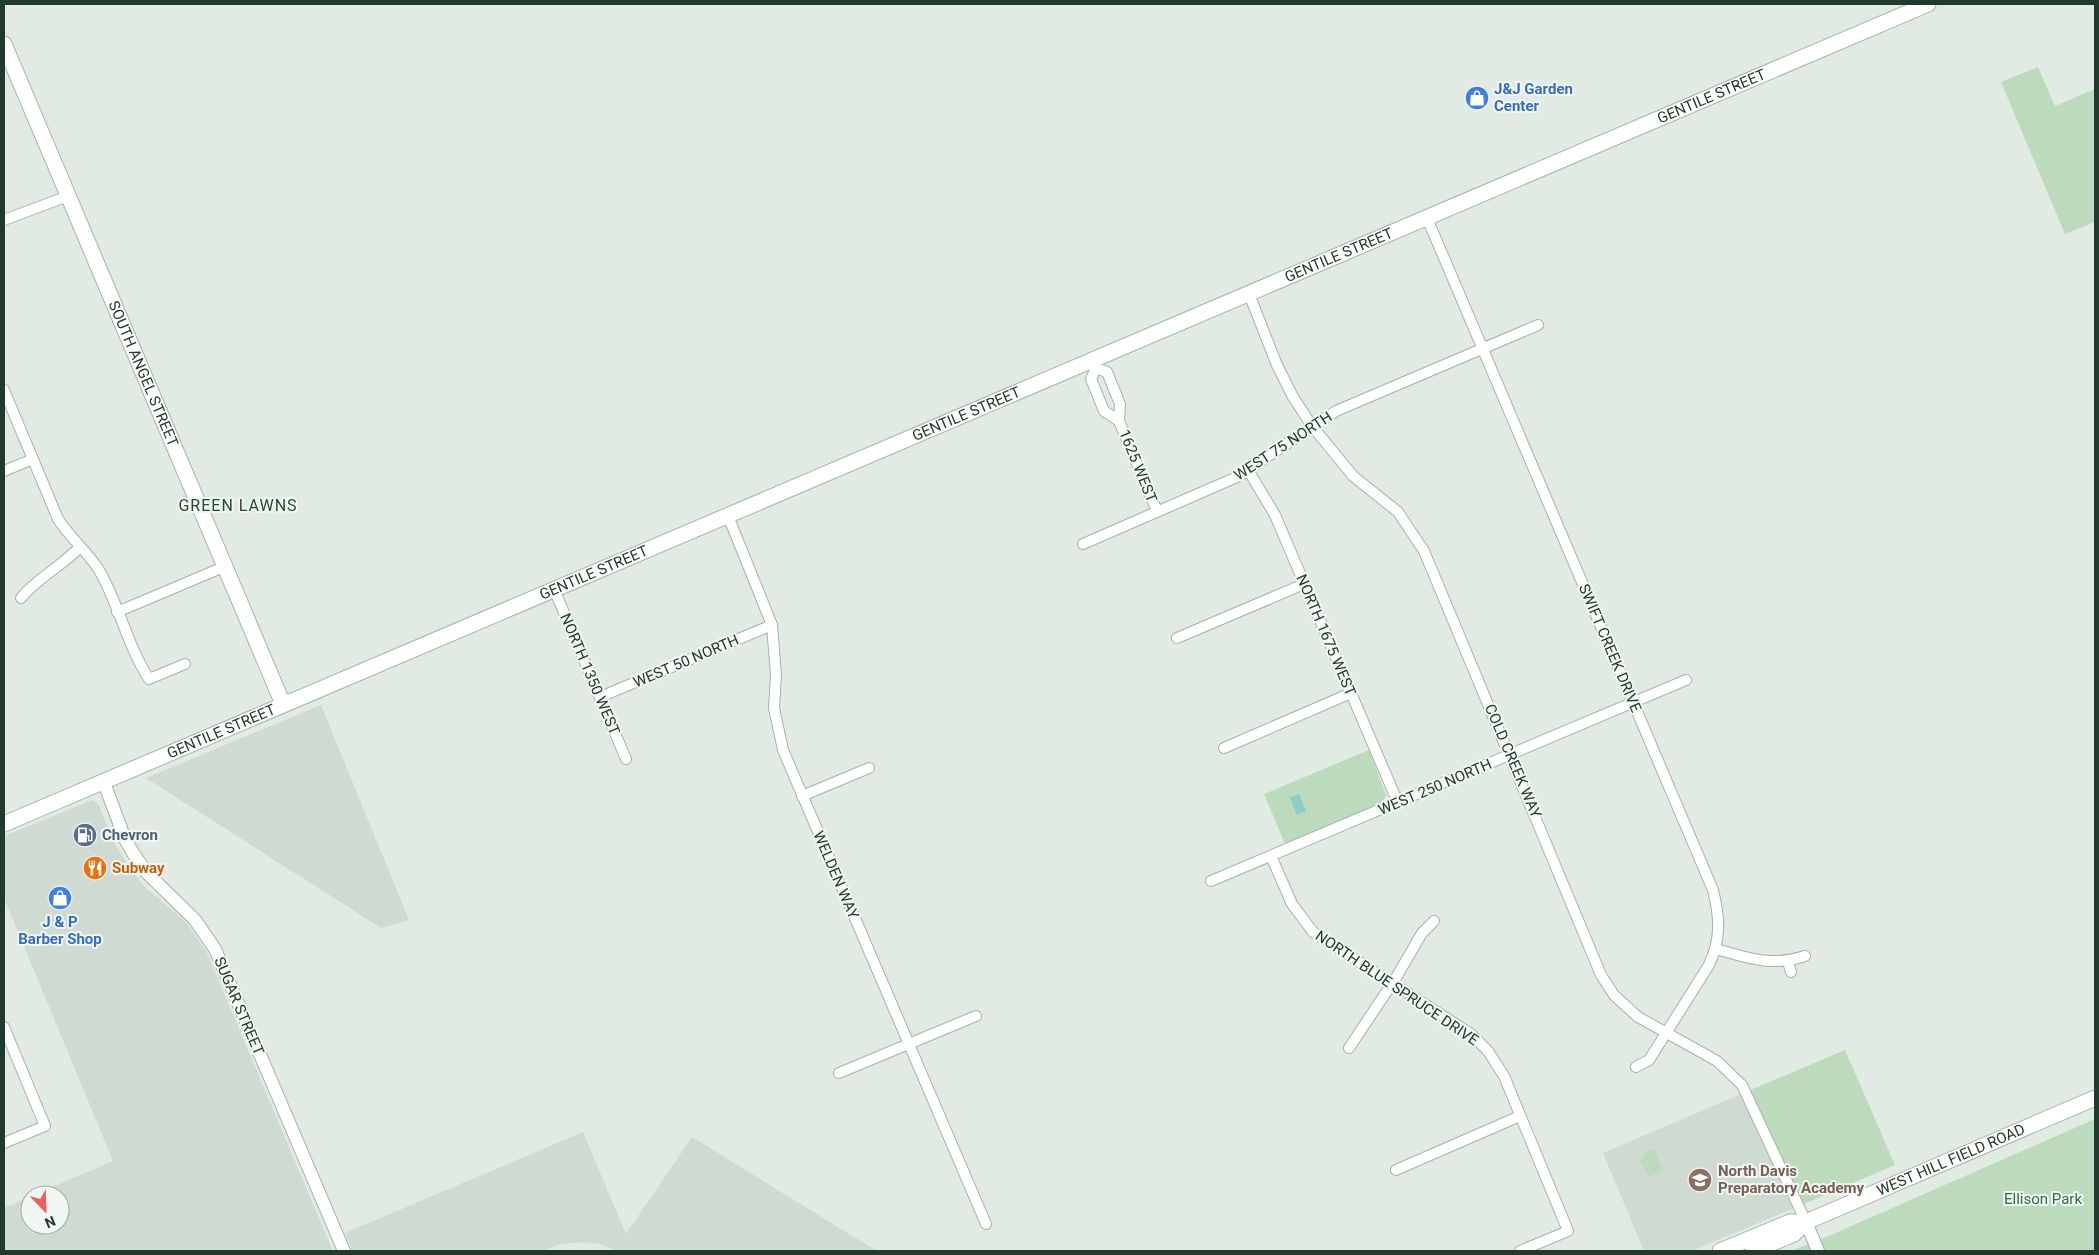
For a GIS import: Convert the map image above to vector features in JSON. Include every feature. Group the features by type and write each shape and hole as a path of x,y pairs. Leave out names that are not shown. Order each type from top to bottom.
{"main road":[{"name":"GENTILE STREET","path":"4,824 103,780 554,589 1095,364 1249,294 1928,4"},
{"name":"SOUTH ANGEL STREET","path":"5,53 68,196 283,704"},
{"name":"WEST HILL FIELD ROAD","path":"1754,1251 1794,1234 1806,1222 2095,1098"},
{"name":"WEST HILL FIELD ROAD","path":"1720,1251 1790,1222 1806,1222"}],"street":[{"path":"4,220 68,196"},
{"name":"SWIFT CREEK DRIVE","path":"1427,218 1713,890 1719,929 1716,949 1709,965 1649,1060 1636,1067"},
{"name":"COLD CREEK WAY","path":"1249,294 1277,365 1293,397 1312,426 1353,476 1398,512 1424,551 1511,755 1601,975 1614,995 1638,1017 1717,1061 1742,1085 1806,1222"},
{"name":"WEST 75 NORTH","path":"1083,544 1248,470 1336,411 1538,325"},
{"name":"1625 WEST","path":"1119,421 1104,411 1091,379 1095,364 1107,372 1120,404 1119,421 1157,511"},
{"path":"4,390 58,519 67,534 100,572 138,662 149,679 185,664"},
{"path":"4,471 33,458"},
{"name":"NORTH 1675 WEST","path":"1248,470 1275,515 1398,803"},
{"name":"WELDEN WAY","path":"728,516 772,625 776,676 774,708 783,750 986,1224"},
{"path":"20,598 30,587 55,571 80,547"},
{"path":"117,612 226,566"},
{"path":"1177,638 1304,584"},
{"name":"NORTH 1350 WEST","path":"554,589 626,759"},
{"name":"WEST 50 NORTH","path":"600,697 772,625"},
{"name":"WEST 250 NORTH","path":"1211,881 1686,680"},
{"path":"1224,748 1351,694"},
{"path":"802,796 868,768"},
{"name":"SUGAR STREET","path":"103,780 125,839 133,853 147,873 195,920 215,949 344,1251"},
{"name":"NORTH BLUE SPRUCE DRIVE","path":"1271,856 1292,904 1313,932 1471,1034 1488,1051 1504,1076 1568,1231 1520,1251"},
{"path":"1349,1048 1393,983 1422,933 1434,921"},
{"path":"1716,949 1789,967 1805,956"},
{"path":"838,1073 976,1016"},
{"path":"4,1027 45,1126 4,1143"},
{"path":"1396,1170 1520,1116"},
{"path":"1806,1222 1818,1251"}],"shaded area":[{"path":"321,705 409,920 381,928 146,778"},
{"path":"92,800 98,804 116,846 132,871 146,888 186,922 207,953 333,1251 4,1251 4,1208 20,1201 20,1235 70,1235 70,1185 57,1185 113,1161 4,898 4,836"},
{"name":"North Davis Preparatory Academy","path":"1746,1092 1799,1206 1692,1251 1644,1251 1603,1153"},
{"path":"583,1132 626,1234 692,1137 877,1251 617,1251 600,1244 583,1242 561,1244 543,1251 352,1251 345,1233"}],"green space":[{"path":"2038,67 2055,106 2095,89 2095,222 2065,234 2001,82"},
{"path":"1369,750 1386,795 1383,802 1285,844 1264,794"},
{"path":"1845,1050 1895,1165 1799,1206 1746,1092"},
{"name":"Ellison Park","path":"2095,1119 2095,1251 1791,1251 1824,1238"},
{"path":"1654,1149 1663,1170 1649,1177 1640,1161 1646,1151"}],"water":[{"path":"1299,794 1306,811 1297,815 1290,798"}],"place":[{"name":"J&J Garden Center","path":"1477,98"},
{"name":"Chevron","path":"85,835"},
{"name":"Subway","path":"95,868"},
{"name":"J & P Barber Shop","path":"60,898"},
{"name":"North Davis Preparatory Academy","path":"1700,1180"}],"district":[{"name":"GREEN LAWNS","path":"238,505"}]}
